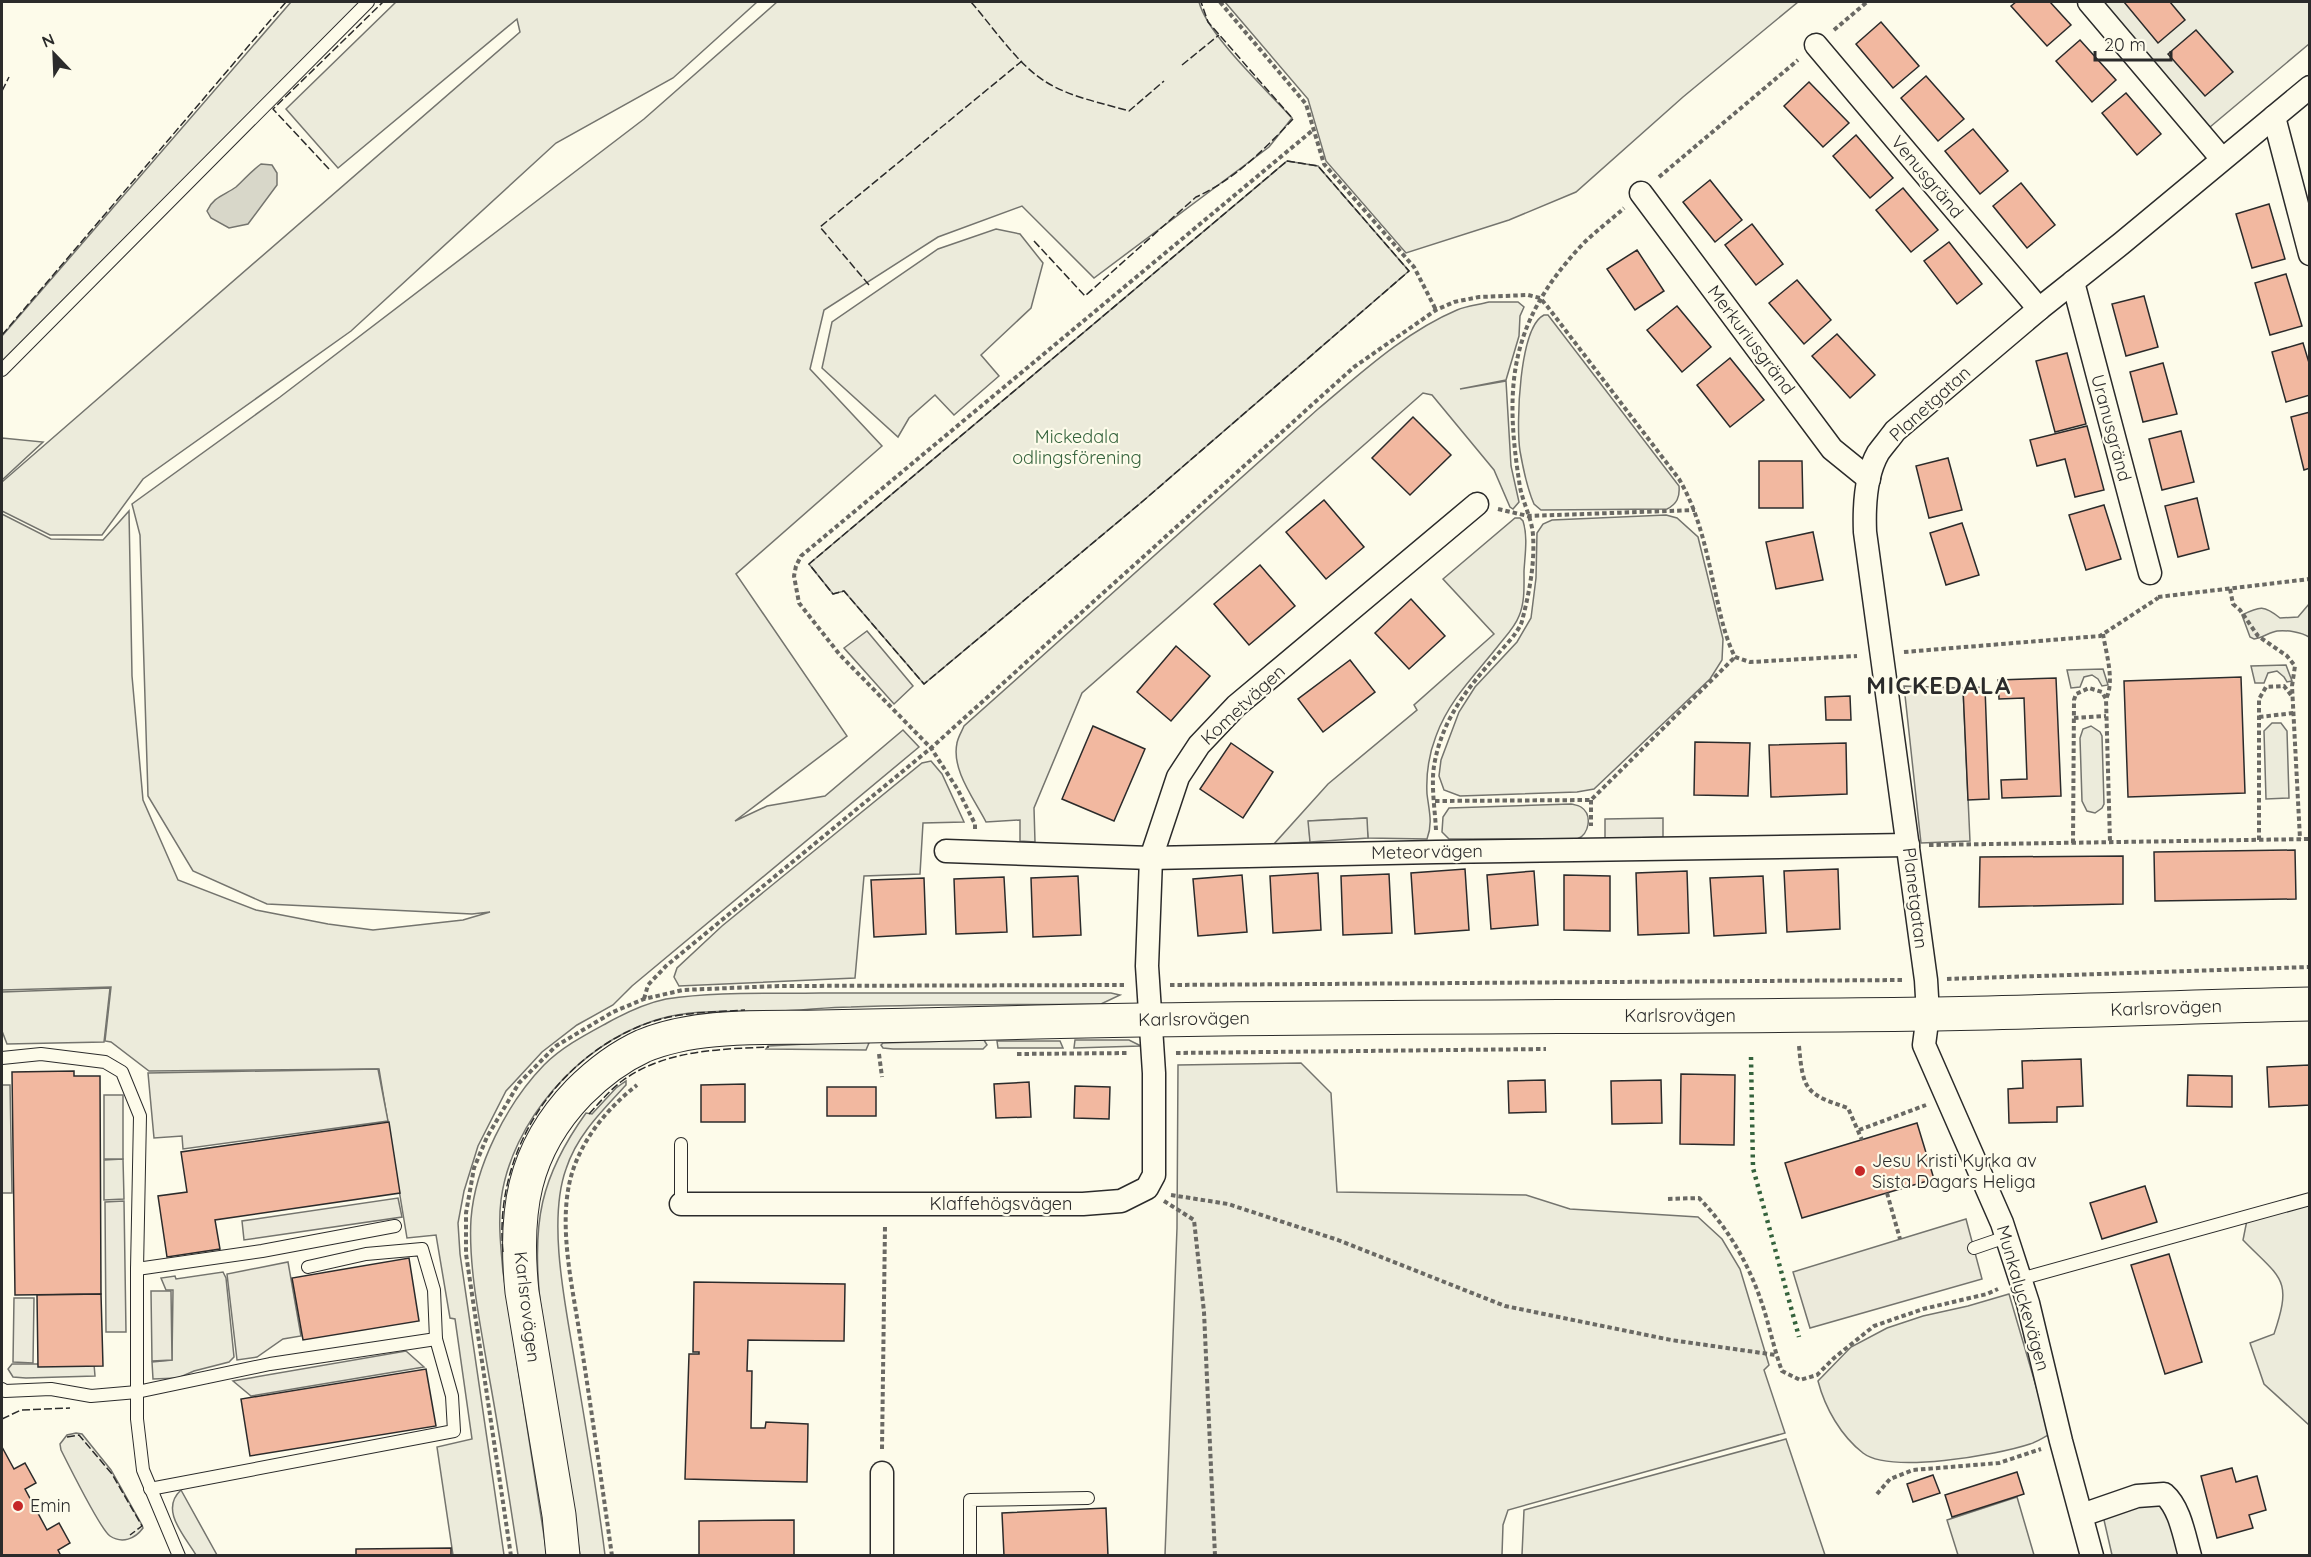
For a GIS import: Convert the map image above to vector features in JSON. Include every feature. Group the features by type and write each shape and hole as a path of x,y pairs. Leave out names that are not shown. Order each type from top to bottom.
{"street":[{"path":"2089,2 2222,159"},
{"name":"Venusgränd","path":"1816,45 2039,309"},
{"name":"Planetgatan","path":"1928,1014 1926,980 1865,532 1864,510 1869,479 1877,455 1896,431 2039,309 2310,87"},
{"path":"2274,117 2310,254"},
{"name":"Merkuriusgränd","path":"1641,193 1832,448 1869,479"},
{"name":"Uranusgränd","path":"2073,282 2150,573"},
{"name":"Kometvägen","path":"1151,1019 1147,966 1151,858 1178,777 1198,745 1236,706 1477,504"},
{"name":"Meteorvägen","path":"946,851 1151,858 1908,845"},
{"name":"Karlsrovägen","path":"563,1556 559,1515 522,1292 519,1227 522,1200 530,1166 542,1140 556,1119 595,1076 622,1057 663,1039 690,1033 761,1028 1151,1019 1928,1014 2310,1004"},
{"name":"Munkalyckevägen","path":"1928,1014 1924,1045 2007,1237 2028,1303 2061,1441 2092,1556"},
{"path":"1147,1188 1154,1175 1151,1019"},
{"name":"Klaffehögsvägen","path":"681,1204 1083,1204 1121,1201 1147,1188"},
{"path":"882,1473 882,1556"},
{"path":"2082,1515 2137,1496 2164,1494 2171,1500 2190,1556"}],"lane":[{"path":"2,370 368,2"},
{"path":"2,1058 41,1054 105,1062 122,1072 140,1116 137,1419 142,1470 179,1556"},
{"path":"681,1144 681,1204"},
{"path":"2020,1279 2310,1200"},
{"path":"137,1269 262,1251 395,1226"},
{"path":"1974,1248 2007,1237"},
{"path":"150,1489 454,1431 452,1396 436,1339 434,1290 422,1249 366,1254 308,1267"},
{"path":"2,1389 5,1391 51,1389 91,1396 137,1392 270,1364 436,1339"},
{"path":"970,1556 970,1500 1088,1498"}],"path":[{"path":"1220,2 1306,104 1324,164 1414,267 1436,310"},
{"path":"1437,852 1434,768 1441,737 1458,703 1521,625 1531,569 1533,534 1521,489 1515,450 1512,404 1513,375 1532,313 1540,298 1581,246 1867,2"},
{"path":"975,852 975,824 958,790 931,748 840,655 799,603 794,576 796,566 801,556 1312,130"},
{"path":"644,999 648,985 666,966 931,748 1354,367 1436,310 1454,302 1479,297 1528,295 1540,298 1679,479 1695,510 1704,538 1727,641 1735,657 1750,662 2100,636 2158,598 2310,579"},
{"path":"1477,504 1528,516 1695,510"},
{"path":"2150,573 2158,598"},
{"path":"2230,589 2233,604 2240,610 2258,636 2287,656 2295,666 2292,686 2300,839"},
{"path":"2103,634 2110,683 2110,692 2106,699 2110,842"},
{"path":"1435,801 1591,800 1735,657"},
{"path":"2259,840 2259,699 2266,687 2284,686 2289,690 2293,701"},
{"path":"2073,843 2074,700 2076,694 2089,688 2102,692 2106,699"},
{"path":"2259,717 2294,713"},
{"path":"2074,718 2106,716"},
{"path":"1908,845 2310,839"},
{"path":"511,1556 466,1254 466,1213 474,1168 487,1137 519,1083 556,1046 613,1012 644,999 683,990 779,986 1926,980 2310,967"},
{"path":"1787,1046 1810,1046"},
{"path":"1799,1046 1807,1088 1818,1097 1848,1108 1862,1140"},
{"path":"1011,1054 1547,1048"},
{"path":"869,1056 880,1056"},
{"path":"612,1556 573,1291 566,1210 569,1184 579,1153 619,1099 642,1082"},
{"path":"1859,1130 1947,1097"},
{"path":"1147,1188 1154,1192 1228,1204 1327,1236 1505,1306 1671,1340 1776,1355"},
{"path":"1147,1188 1194,1220 1204,1312 1215,1556"},
{"path":"1887,1193 1900,1239"},
{"path":"1668,1199 1699,1198 1719,1219 1742,1255 1766,1313 1782,1371 1800,1380 1816,1375 1874,1326 1923,1309 1987,1294 2020,1279"},
{"path":"882,1473 885,1204"},
{"path":"1877,1494 1890,1479 1913,1470 1967,1467 2000,1462 2061,1441"}],"green space":[{"path":"291,2 360,2 2,362 2,336"},
{"path":"396,2 757,2 673,78 556,143 351,331 143,479 102,535 50,535 2,511 2,482 520,32 517,19 338,168 286,109"},
{"path":"777,2 1199,2 1214,31 1226,46 1292,118 1269,147 1094,278 1022,206 938,237 824,310 810,369 882,446 736,574 847,736 735,821 767,806 825,796 903,730 919,747 632,986 613,1005 577,1025 542,1052 506,1091 478,1146 464,1191 458,1223 460,1254 504,1555 453,1555 437,1447 472,1439 455,1319 450,1318 436,1235 407,1238 379,1069 149,1071 111,1042 105,1041 111,987 2,990 2,514 51,539 103,540 129,511 132,676 143,800 178,880 256,910 373,930 463,920 490,912 472,914 267,904 193,871 148,796 140,535 132,504 280,397 644,119"},
{"path":"1225,2 1798,2 1683,97 1576,192 1509,220 1406,253 1326,161 1308,99"},
{"path":"2102,2 2309,2 2309,44 2210,127"},
{"name":"Mickedala odlingsförening","path":"1287,161 1318,166 1409,271 1143,501 924,684 844,591 833,594 809,564"},
{"path":"996,229 1020,234 1043,263 1031,308 981,355 999,376 954,415 935,395 909,418 898,437 822,368 832,322 938,249"},
{"path":"1489,302 1518,302 1524,307 1520,316 1519,336 1506,380 1460,389 1506,381 1511,466 1519,502 1513,509 1510,507 1494,470 1432,395 1423,393 1082,693 1034,808 1035,842 1020,841 1020,820 986,822 957,764 957,743 964,726 1318,409 1367,368 1438,319 1461,309"},
{"path":"1544,315 1548,315 1679,486 1677,500 1667,509 1541,510 1534,504 1527,485 1520,451 1519,400 1524,356 1529,338 1536,323"},
{"path":"2,438 43,442 2,480"},
{"path":"1666,515 1677,518 1698,537 1723,639 1722,660 1710,679 1594,789 1577,792 1460,796 1444,790 1439,776 1441,760 1459,712 1475,687 1517,642 1531,618 1536,578 1537,533 1543,524 1552,520"},
{"path":"1515,518 1523,521 1526,546 1521,611 1512,628 1455,699 1441,723 1428,772 1427,794 1430,822 1427,839 1368,838 1366,818 1309,821 1310,842 1274,844 1328,784 1417,710 1414,705 1494,634 1443,579"},
{"path":"2309,604 2309,637 2281,631 2254,639 2250,637 2242,615 2262,608 2280,618 2298,617"},
{"path":"2286,665 2292,681 2287,682 2277,671 2268,673 2264,683 2255,683 2251,666"},
{"path":"2103,669 2108,685 2102,686 2092,675 2084,677 2080,687 2071,688 2067,670"},
{"path":"2272,723 2281,723 2287,731 2289,798 2266,799 2264,731"},
{"path":"2091,726 2102,736 2104,804 2095,813 2087,811 2082,801 2080,738 2083,729"},
{"path":"931,761 942,774 964,822 923,823 920,874 864,876 855,978 679,986 674,977 677,968 722,926 922,763"},
{"path":"1571,804 1581,807 1588,820 1587,829 1577,839 1449,839 1442,832 1443,817 1449,808"},
{"path":"110,988 104,1042 7,1044 2,1031 2,992"},
{"path":"743,993 1111,993 1120,995 1101,1004 882,1006 682,1014 653,1021 626,1032 599,1048 575,1068 553,1090 534,1115 507,1171 501,1200 503,1272 547,1555 518,1555 476,1298 471,1257 471,1219 479,1178 495,1136 530,1080 544,1065 574,1042 621,1016 666,999"},
{"path":"984,1040 987,1045 983,1049 893,1049 883,1048 881,1045 883,1043"},
{"path":"1075,1040 1129,1040 1141,1046 1074,1048"},
{"path":"864,1041 869,1043 866,1050 766,1049 768,1046"},
{"path":"997,1041 1060,1041 1063,1048 998,1048"},
{"path":"1301,1063 1331,1093 1337,1192 1526,1195 1570,1209 1698,1217 1722,1239 1740,1269 1769,1365 1764,1370 1785,1433 1508,1510 1503,1525 1502,1555 1165,1555 1177,1228 1178,1065"},
{"path":"626,1081 626,1085 599,1114 577,1145 566,1169 558,1214 563,1291 605,1555 580,1555 540,1301 537,1248 539,1224 549,1180 570,1136 586,1113 592,1114 616,1088"},
{"path":"123,1159 124,1199 104,1200 104,1160"},
{"path":"2309,1203 2309,1425 2264,1384 2250,1343 2274,1334 2283,1301 2283,1290 2275,1272 2243,1240 2247,1220"},
{"path":"223,1272 226,1278 234,1357 229,1362 194,1371 178,1378 153,1379 152,1362 172,1360 173,1290 166,1290 161,1278 175,1276 176,1279"},
{"path":"2009,1294 2050,1434 2033,1443 1994,1453 1919,1462 1877,1459 1863,1453 1855,1446 1841,1430 1830,1411 1818,1381 1851,1347 1887,1328 1923,1316"},
{"path":"12,1364 94,1364 95,1376 13,1377 8,1369"},
{"path":"82,1434 111,1470 142,1525 143,1528 136,1535 119,1540 110,1536 100,1522 61,1450 60,1444 67,1435"},
{"path":"1786,1439 1825,1555 1522,1555 1524,1510"},
{"path":"181,1490 217,1555 196,1555 176,1523 173,1506"},
{"path":"2017,1497 2034,1555 1958,1555 1947,1520"},
{"path":"2159,1500 2169,1511 2183,1555 2112,1555 2104,1520 2107,1510"}],"shaded area":[{"path":"261,164 272,165 277,173 277,185 248,224 229,228 211,218 207,211 213,202 236,187"},
{"path":"867,631 913,686 894,704 844,648"},
{"path":"1904,686 1963,688 1970,841 1921,843"},
{"path":"1367,818 1368,838 1310,842 1308,821"},
{"path":"1663,818 1663,837 1605,839 1605,819"},
{"path":"378,1069 388,1121 183,1149 182,1136 154,1138 148,1073"},
{"path":"2,1085 10,1085 12,1193 2,1193"},
{"path":"104,1095 123,1095 123,1159 104,1159"},
{"path":"398,1198 402,1217 244,1240 242,1221"},
{"path":"124,1201 126,1332 106,1332 105,1202"},
{"path":"1966,1219 1982,1279 1810,1328 1793,1272"},
{"path":"288,1262 301,1336 283,1339 257,1357 237,1360 227,1274"},
{"path":"151,1291 171,1291 172,1360 152,1361"},
{"path":"14,1298 34,1298 33,1363 13,1362"},
{"path":"406,1351 424,1367 251,1396 233,1381"}],"building":[{"path":"2016,2 2050,2 2071,25 2047,46 2011,6"},
{"path":"2124,2 2170,2 2185,20 2158,43"},
{"path":"1881,22 1919,66 1893,88 1856,44"},
{"path":"2196,30 2233,72 2205,96 2168,54"},
{"path":"2080,40 2116,80 2092,102 2056,61"},
{"path":"1926,76 1964,119 1938,141 1901,98"},
{"path":"1809,82 1849,123 1823,147 1784,106"},
{"path":"2126,93 2161,134 2137,155 2102,113"},
{"path":"1973,129 2008,171 1980,194 1945,151"},
{"path":"1856,135 1893,178 1870,198 1833,156"},
{"path":"1710,180 1742,220 1715,242 1683,202"},
{"path":"2021,183 2055,225 2027,248 1993,206"},
{"path":"1903,188 1938,230 1911,252 1876,210"},
{"path":"2269,204 2285,259 2252,268 2236,214"},
{"path":"1752,224 1783,264 1756,285 1725,245"},
{"path":"1949,242 1982,284 1957,304 1924,261"},
{"path":"1637,250 1664,291 1635,310 1607,269"},
{"path":"2286,274 2302,326 2270,335 2255,283"},
{"path":"1797,280 1831,320 1804,344 1769,303"},
{"path":"2144,296 2158,347 2126,356 2112,304"},
{"path":"1677,306 1711,347 1682,372 1647,330"},
{"path":"1837,334 1875,375 1850,398 1812,356"},
{"path":"2303,343 2310,366 2310,395 2286,402 2272,352"},
{"path":"2067,353 2086,424 2055,432 2036,361"},
{"path":"1730,358 1764,400 1730,427 1697,385"},
{"path":"2163,363 2177,414 2143,422 2130,372"},
{"path":"2310,412 2310,468 2304,470 2291,417"},
{"path":"1413,417 1451,455 1410,495 1372,458"},
{"path":"2087,426 2104,490 2075,497 2065,459 2037,466 2030,440"},
{"path":"2181,431 2194,482 2162,490 2149,439"},
{"path":"1948,458 1962,510 1929,518 1916,466"},
{"path":"1759,461 1802,461 1803,508 1759,508"},
{"path":"2197,498 2209,549 2178,557 2165,506"},
{"path":"1324,500 1364,547 1326,579 1286,532"},
{"path":"2104,505 2121,559 2086,570 2069,515"},
{"path":"1962,523 1979,575 1946,585 1930,533"},
{"path":"1813,532 1823,580 1776,589 1766,542"},
{"path":"1260,565 1295,606 1249,645 1214,604"},
{"path":"1411,599 1445,636 1409,669 1375,633"},
{"path":"1176,646 1210,676 1171,721 1137,692"},
{"path":"1350,660 1375,692 1323,732 1298,699"},
{"path":"2241,677 2245,793 2128,797 2124,681"},
{"path":"2056,678 2061,796 2002,798 2001,780 2027,779 2024,698 1999,699 1998,680"},
{"path":"1985,687 1989,799 1968,800 1963,688"},
{"path":"1850,696 1851,720 1826,720 1825,697"},
{"path":"1093,726 1145,749 1114,821 1062,799"},
{"path":"1695,742 1750,743 1748,796 1694,795"},
{"path":"1231,743 1273,772 1243,818 1200,789"},
{"path":"1846,743 1847,794 1771,797 1769,745"},
{"path":"2295,850 2296,899 2155,901 2154,852"},
{"path":"2123,856 2123,904 1979,907 1980,857"},
{"path":"1465,869 1469,930 1415,934 1411,873"},
{"path":"1838,869 1840,929 1787,932 1784,871"},
{"path":"1534,871 1538,925 1491,929 1487,875"},
{"path":"1687,871 1689,933 1638,935 1636,873"},
{"path":"1318,873 1321,930 1273,933 1270,876"},
{"path":"1389,874 1392,933 1343,935 1341,876"},
{"path":"1242,875 1247,932 1198,936 1193,879"},
{"path":"1564,875 1610,876 1610,931 1564,930"},
{"path":"1078,876 1081,935 1033,937 1031,878"},
{"path":"1763,876 1766,933 1714,936 1710,878"},
{"path":"1004,877 1007,932 956,934 954,879"},
{"path":"924,878 926,934 874,937 871,880"},
{"path":"2081,1059 2083,1106 2057,1107 2057,1122 2009,1123 2008,1089 2023,1088 2022,1061"},
{"path":"2310,1065 2310,1105 2269,1107 2267,1067"},
{"path":"74,1071 74,1076 100,1076 101,1294 15,1295 12,1072"},
{"path":"1681,1074 1735,1075 1734,1145 1680,1144"},
{"path":"2188,1075 2232,1076 2232,1107 2187,1106"},
{"path":"1545,1080 1546,1112 1509,1113 1508,1081"},
{"path":"1661,1080 1662,1123 1612,1124 1611,1081"},
{"path":"1029,1082 1031,1117 996,1118 994,1084"},
{"path":"745,1084 745,1122 701,1122 701,1085"},
{"path":"1075,1086 1110,1087 1109,1119 1074,1118"},
{"path":"827,1087 876,1087 876,1116 827,1116"},
{"path":"389,1122 400,1193 215,1220 220,1249 167,1257 158,1196 187,1192 181,1152"},
{"name":"Jesu Kristi Kyrka av Sista Dagars Heliga","path":"1917,1123 1934,1179 1802,1218 1785,1163"},
{"path":"2145,1186 2157,1222 2102,1239 2090,1203"},
{"path":"2169,1254 2202,1362 2165,1374 2131,1265"},
{"path":"409,1258 419,1321 303,1340 292,1278"},
{"path":"694,1282 845,1284 844,1341 748,1340 747,1371 752,1371 751,1428 765,1428 766,1422 808,1424 807,1482 685,1479 689,1354 699,1354 699,1352 693,1352"},
{"path":"101,1294 103,1366 38,1367 37,1295"},
{"path":"426,1369 436,1426 250,1456 241,1399"},
{"name":"Emin","path":"2,1447 14,1469 25,1463 36,1483 25,1489 47,1530 59,1523 70,1543 58,1550 61,1556 2,1556"},
{"path":"2232,1468 2236,1482 2257,1476 2266,1510 2249,1515 2253,1528 2217,1538 2201,1476"},
{"path":"2017,1472 2024,1494 1952,1517 1945,1495"},
{"path":"1933,1475 1940,1493 1913,1502 1907,1484"},
{"path":"1106,1508 1108,1556 1004,1556 1002,1513"},
{"path":"794,1520 794,1556 699,1556 699,1521"},
{"path":"451,1548 451,1556 356,1556 356,1549"}],"hedge":[{"path":"1751,1057 1753,1168 1799,1337"}],"fence":[{"path":"2,335 286,2"},
{"path":"329,169 273,109 383,2"},
{"path":"971,2 1026,66 1046,82 1065,92 1129,111 1164,81"},
{"path":"1034,241 1085,296 1196,197 1223,182 1248,163 1293,119 1208,22 1201,2"},
{"path":"1182,65 1219,35"},
{"path":"869,285 820,227 1022,61"},
{"path":"2,91 9,77"},
{"path":"1287,161 1318,166 1409,271 1143,501 924,684 844,591 833,594 809,564 1287,161"},
{"path":"503,1252 503,1215 509,1178 521,1143 538,1111 561,1082 588,1057 619,1036 654,1021 688,1014 745,1010"},
{"path":"589,1114 622,1081 656,1063 712,1050 769,1047"},
{"path":"2,1419 21,1410 70,1408"},
{"path":"67,1437 79,1435 112,1474 142,1526 130,1535"}],"place":[{"name":"Jesu Kristi Kyrka av Sista Dagars Heliga","path":"1860,1171"},
{"name":"Emin","path":"18,1506"}],"district":[{"name":"MICKEDALA","path":"1939,686"}]}
